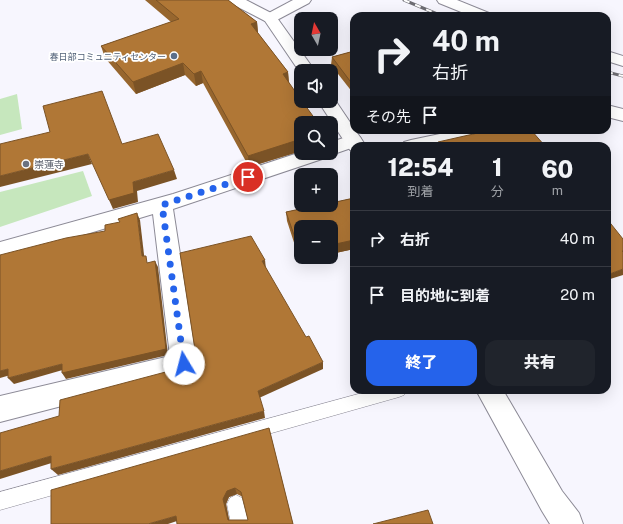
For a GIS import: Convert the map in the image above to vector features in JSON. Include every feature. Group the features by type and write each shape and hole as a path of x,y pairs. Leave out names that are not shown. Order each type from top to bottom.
{"street":[{"path":"235,0 270,18 302,64"},
{"path":"270,18 304,0"},
{"path":"444,0 472,12"},
{"path":"611,57 623,61"},
{"path":"332,108 354,142"},
{"path":"611,112 623,115"},
{"path":"430,142 470,134"},
{"path":"338,148 350,145"},
{"path":"0,250 162,205 297,160"},
{"path":"0,409 184,364 162,205"},
{"path":"491,394 552,501 568,524"}],"lane":[{"path":"0,501 385,394"},
{"path":"236,504 240,524"}],"green space":[{"path":"17,94 22,129 0,135 0,99"},
{"path":"83,171 92,196 0,227 0,192"}],"building":[{"path":"156,0 228,0 257,22 251,24 288,72 283,74 294,90 294,108 307,108 313,116 294,116 294,141 248,156 201,71 194,74 183,63 133,82 101,46 179,19"},
{"path":"350,52 350,81 338,64 332,57"},
{"path":"102,91 122,144 158,134 174,170 133,182 134,193 109,200 88,154 0,176 0,144 50,132 43,106"},
{"path":"473,134 534,134 542,142 438,142"},
{"path":"350,199 350,241 338,243 338,220 294,220 294,235 286,212 294,210 294,212 338,212 338,201"},
{"path":"137,213 142,256 146,256 147,263 155,261 166,349 62,373 62,364 8,378 8,369 0,371 0,255 66,238 105,231 105,225 120,222 118,219"},
{"path":"611,224 623,239 623,269 611,274"},
{"path":"251,236 265,260 262,261 306,337 309,336 323,362 258,391 264,411 51,469 51,456 0,471 0,433 59,416 60,400 192,365 196,356 180,253"},
{"path":"269,428 293,524 177,524 176,516 148,524 51,524 51,490","holes":["235,488 241,492 248,520 228,520 223,499 227,491"]},
{"path":"428,510 433,524 373,524"}],"railway":[{"path":"404,0 432,12"},
{"path":"611,73 623,76"}],"place":[{"name":"春日部コミュニティセンター","path":"174,56"},
{"name":"崇蓮寺","path":"26,164"}],"route":[{"path":"184,364 162,205 248,177"}]}
